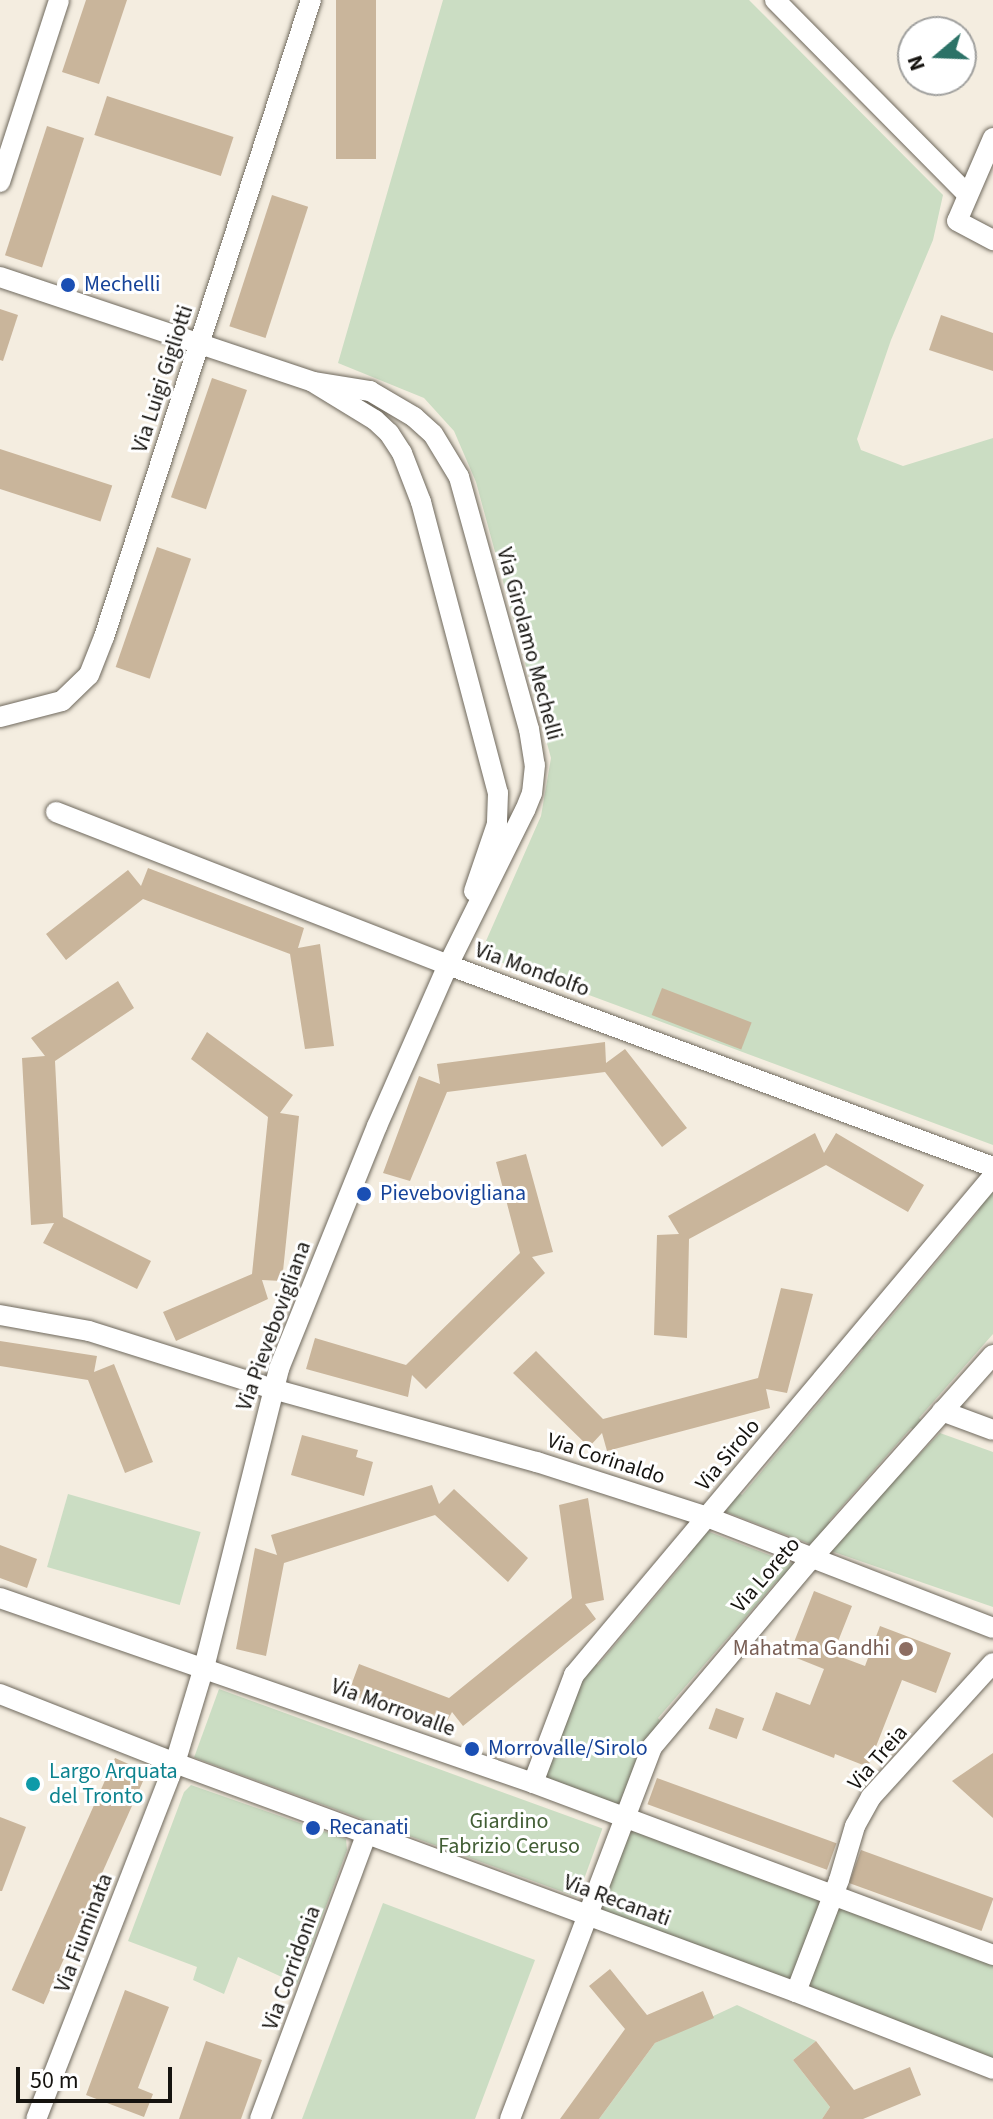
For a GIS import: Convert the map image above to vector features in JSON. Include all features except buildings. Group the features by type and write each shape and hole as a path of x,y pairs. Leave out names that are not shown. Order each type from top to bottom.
{"street":[{"path":"0,182 59,0"},
{"name":"Via Luigi Gigliotti","path":"0,717 62,701 89,675 311,0"},
{"path":"775,0 968,195"},
{"path":"993,138 957,221 993,240"},
{"name":"Via Girolamo Mechelli","path":"0,277 313,382 370,391 391,401 433,434 453,464 529,729 535,765 532,793 448,965"},
{"name":"Via Girolamo Mechelli","path":"313,382 375,420 402,453 421,502 496,777 497,824 448,965"},
{"name":"Via Mondolfo","path":"56,812 448,965 993,1167"},
{"name":"Via Pievebovigliana","path":"175,1763 204,1667 273,1389 377,1126 448,965"},
{"name":"Via Sirolo","path":"533,1783 574,1675 993,1176"},
{"path":"0,1315 89,1331 273,1389"},
{"name":"Via Loreto","path":"510,2119 652,1747 812,1558 993,1355"},
{"name":"Via Corinaldo","path":"273,1389 537,1462 707,1517 993,1628"},
{"path":"942,1411 993,1430"},
{"name":"Via Morrovalle","path":"0,1598 533,1783 993,1955"},
{"name":"Via Treia","path":"796,1992 834,1895 855,1826 871,1797 993,1663"},
{"name":"Via Recanati","path":"0,1694 175,1763 796,1992 993,2069"},
{"name":"Via Fiuminata","path":"36,2119 175,1763"},
{"name":"Via Corridonia","path":"260,2119 367,1833"}],"green space":[{"path":"443,0 749,0 943,195 933,240 891,340 857,439 861,450 903,466 993,438 993,1145 484,956 482,950 541,816 551,758 476,482 454,431 424,398 338,363"},
{"path":"993,1183 993,1334 919,1418 923,1422 915,1431 911,1428 829,1521 833,1526 813,1545 726,1512 737,1491 742,1495 863,1350 859,1345 866,1336 872,1340 979,1211 974,1206"},
{"path":"940,1433 993,1452 993,1607 831,1551 833,1543"},
{"path":"68,1494 201,1532 180,1605 47,1567"},
{"path":"707,1531 795,1565 782,1585 777,1581 658,1718 662,1723 620,1805 545,1777 576,1682 593,1662 598,1665 689,1557 684,1553"},
{"name":"Giardino Fabrizio Ceruso","path":"219,1689 602,1829 577,1897 194,1758"},
{"path":"191,1785 346,1839 347,1850 297,1984 238,1957 224,1994 193,1980 197,1967 128,1941 184,1792"},
{"path":"624,1817 993,1964 993,2063 595,1918"},
{"path":"383,1903 535,1960 475,2119 302,2119"},
{"path":"737,2005 816,2041 793,2060 830,2107 822,2119 599,2119 655,2043"}],"place":[{"name":"Mechelli","path":"68,285"},
{"name":"Pievebovigliana","path":"364,1194"},
{"name":"Mahatma Gandhi","path":"906,1649"},
{"name":"Morrovalle/Sirolo","path":"472,1749"},
{"name":"Largo Arquata del Tronto","path":"33,1784"},
{"name":"Recanati","path":"313,1828"}]}
